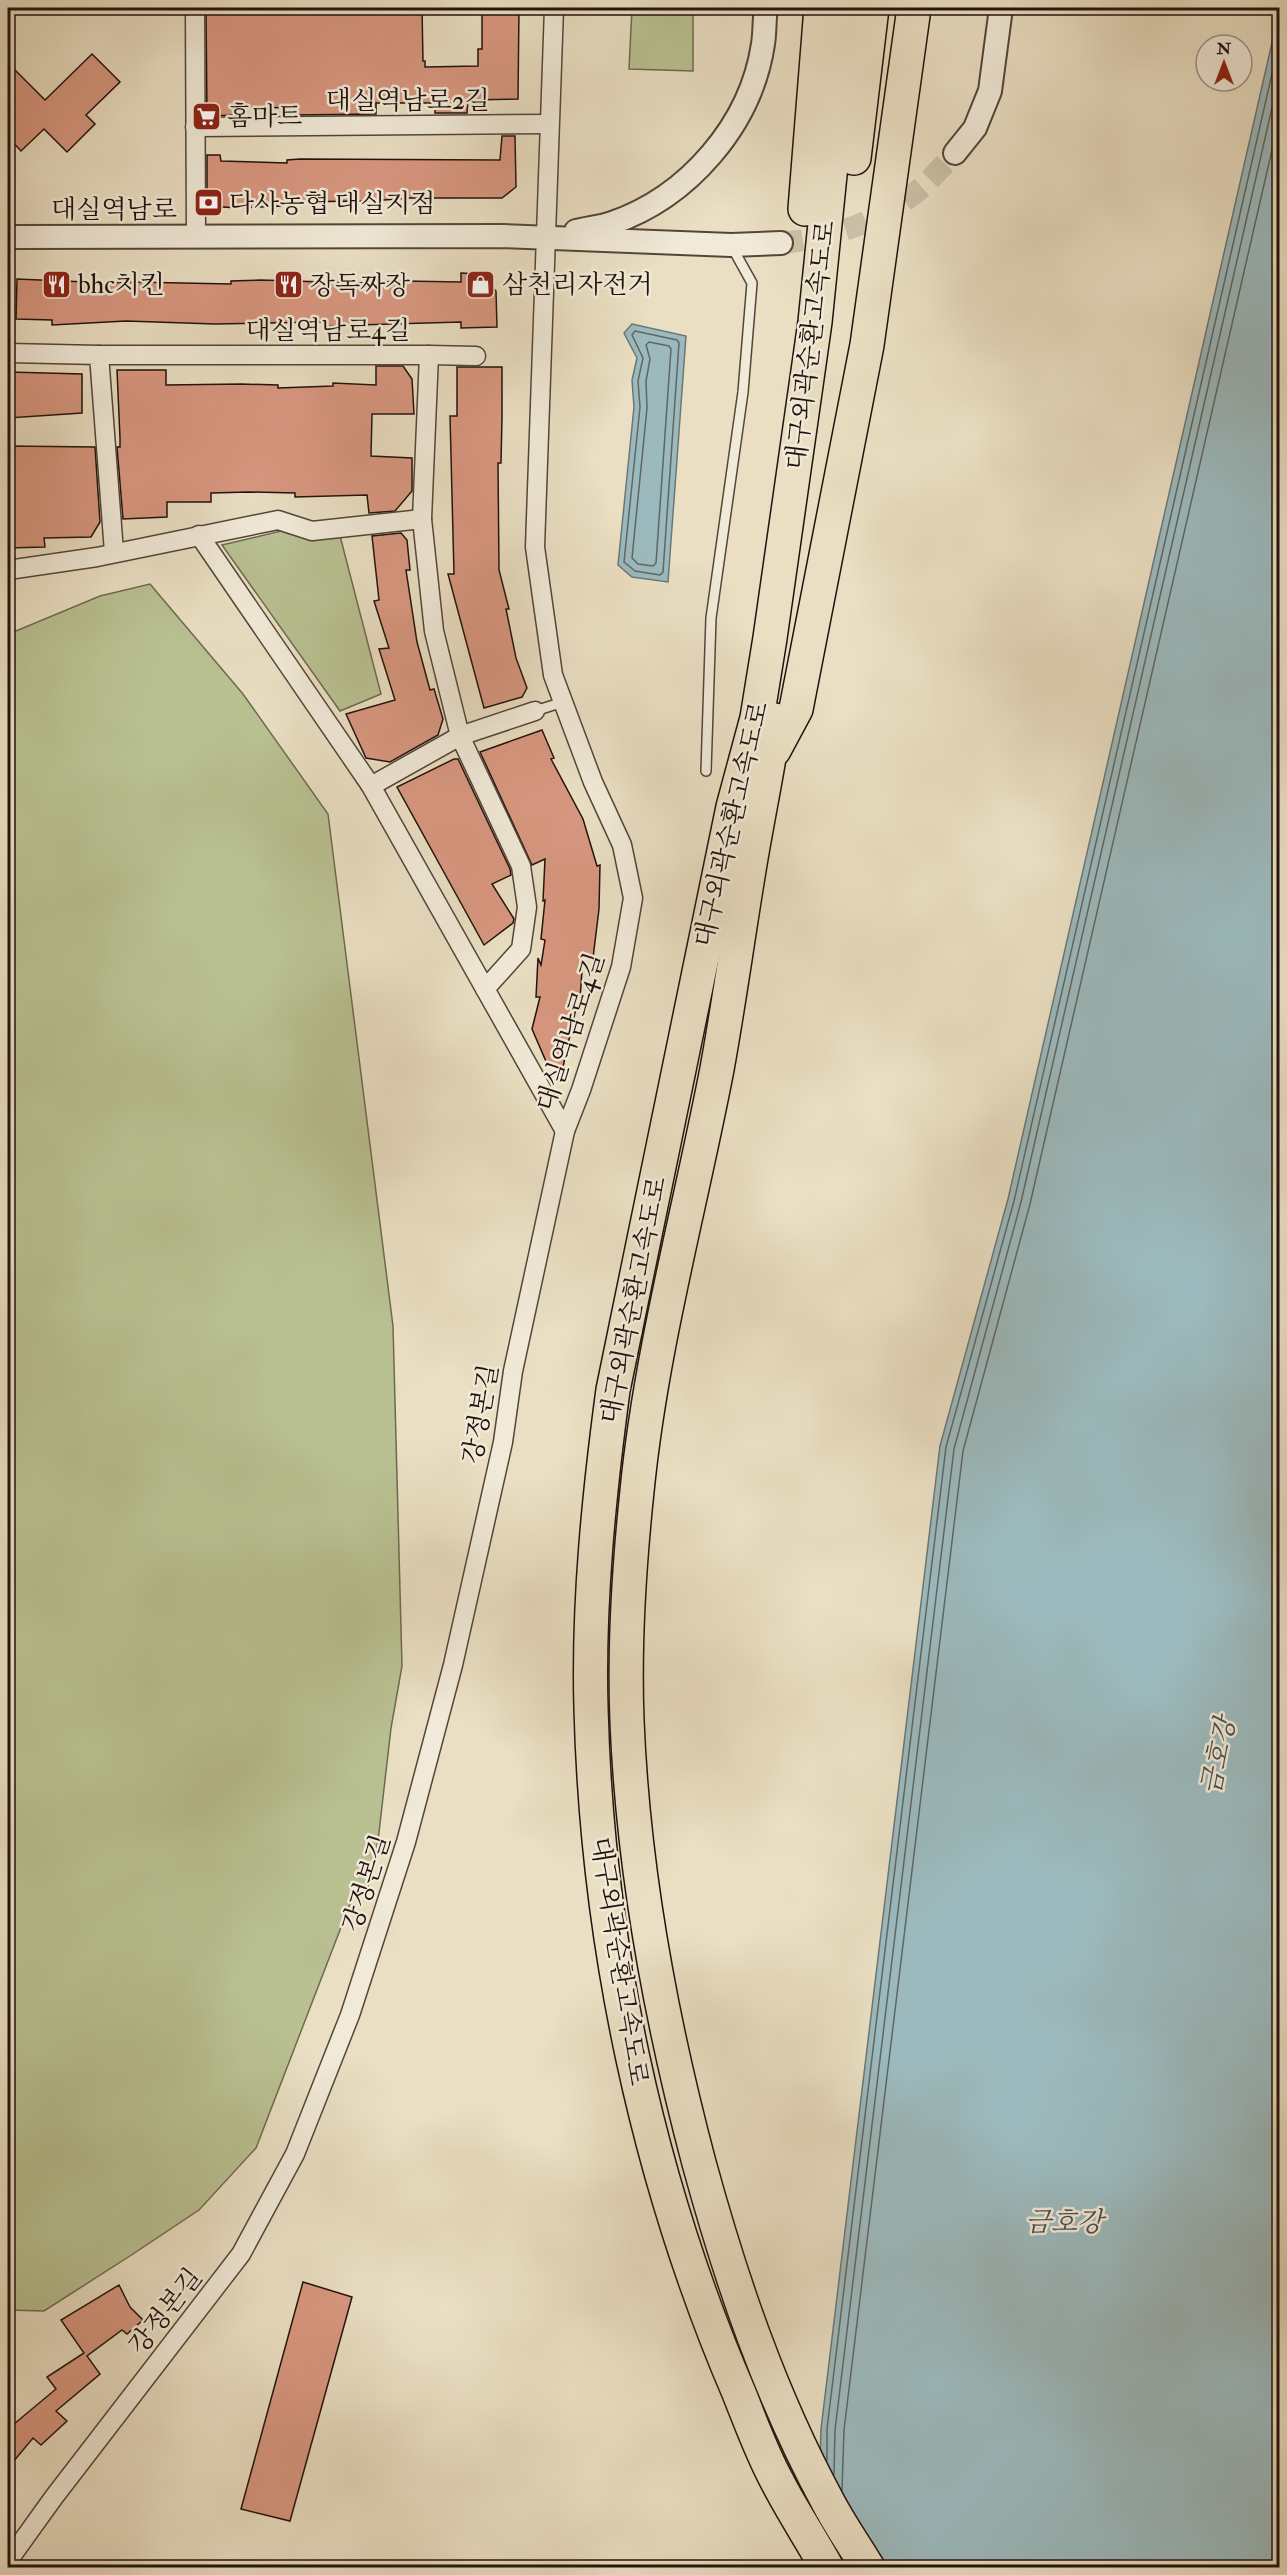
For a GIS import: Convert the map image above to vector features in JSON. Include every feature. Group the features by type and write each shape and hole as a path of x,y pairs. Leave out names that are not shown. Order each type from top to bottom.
{"highway":[{"path":"757,718 752,641 795,325 821,8"},
{"name":"대구외곽순환고속도로","path":"847,8 815,322 757,718 717,1067 650,1395 637,1488 629,1628 627,1719 647,1916 669,2036 688,2120 734,2285 774,2389 829,2504 868,2568"},
{"name":"대구외곽순환고속도로","path":"827,2568 776,2481 717,2342 672,2214 639,2085 607,1919 594,1794 591,1705 601,1477 613,1390 682,1054 745,811 770,756 820,448 872,8"},
{"path":"770,756 796,709 867,345 914,8"}],"street":[{"path":"195,8 196,238"},
{"path":"545,238 554,8"},
{"path":"545,238 612,223 646,207 692,176 715,152 742,111 763,45 766,8"},
{"path":"955,153 975,128 990,91 1001,8"},
{"name":"대실역남로2길","path":"195,127 549,124"},
{"name":"대실역남로","path":"8,237 545,238"},
{"path":"545,238 731,245 781,243"},
{"name":"대실역남로4길","path":"545,238 535,547 553,675 593,782 622,845 633,898 621,968 581,1090 565,1131"},
{"name":"대실역남로4길","path":"8,353 429,355 422,519 434,631 460,736 521,866 527,908 521,949 485,989 565,1131"},
{"path":"99,355 114,552"},
{"path":"429,355 476,356"},
{"path":"8,570 278,520 312,531 422,519"},
{"path":"199,535 371,786 485,989"},
{"path":"371,786 460,736 535,711"},
{"name":"강정본길","path":"8,2561 54,2497 241,2254 295,2154 350,2015 406,1842 453,1665 503,1442 513,1371 565,1131"}],"lane":[{"path":"706,771 711,618 743,392 752,283 731,245"},
{"path":"535,711 563,702"}],"green space":[{"path":"632,8 693,8 693,71 629,69"},
{"path":"281,531 339,532 381,694 340,711 222,545"},
{"path":"150,584 243,694 328,814 393,1326 402,1666 391,1728 378,1841 366,1896 355,1891 256,2148 199,2210 133,2254 44,2311 8,2310 8,677 11,633 100,596"}],"water":[{"name":"금호강","path":"1279,12 1279,2567 817,2568 821,2429 940,1446 1008,1199"},
{"path":"632,324 686,336 668,582 632,577 618,565 634,407 632,380 637,358 624,333"}],"building":[{"path":"206,8 422,8 425,67 478,66 478,49 482,49 482,8 519,8 518,99 468,100 467,113 435,113 435,103 376,103 376,114 294,115 294,108 239,107 239,115 207,116"},
{"path":"92,54 120,82 86,115 95,124 67,152 44,129 21,151 8,137 8,63 45,100"},
{"path":"502,136 515,136 516,187 502,198 282,202 282,206 239,208 207,206 207,155 220,155 221,161 287,163 287,160 300,159 500,160"},
{"path":"461,273 478,274 496,291 497,327 461,328 461,322 324,326 324,322 215,324 126,321 52,325 52,320 16,319 17,279 86,282 85,284 133,282 231,284 231,281 261,280 356,283 461,282"},
{"path":"376,366 403,366 412,379 414,414 372,414 371,456 412,458 412,491 395,511 369,513 367,495 295,497 295,493 211,493 211,502 167,502 167,517 123,519 117,447 120,447 120,438 117,370 166,370 166,385 241,384 278,385 278,388 333,386 333,383 376,385"},
{"path":"457,367 502,367 501,463 498,463 499,570 509,609 506,609 516,658 527,688 522,697 484,708 448,574 454,574 450,416 457,416"},
{"path":"8,372 82,374 82,413 8,418"},
{"path":"8,446 95,447 100,522 91,537 44,538 45,547 8,548"},
{"path":"401,533 407,540 410,570 406,570 417,642 430,690 434,689 443,719 438,735 390,762 366,758 346,714 395,700 379,649 389,648 374,601 379,600 372,536"},
{"path":"542,730 554,758 551,759 583,819 597,866 600,865 599,909 593,958 583,957 580,999 578,999 563,1067 548,1066 532,1029 540,997 536,997 538,958 541,965 545,940 541,939 545,900 543,901 545,859 532,865 480,752"},
{"path":"458,759 511,875 492,884 514,919 513,923 484,945 397,787"},
{"path":"303,2282 352,2297 290,2521 241,2509"},
{"path":"119,2285 130,2307 143,2320 127,2334 122,2330 87,2356 100,2374 56,2411 67,2421 41,2445 33,2438 8,2468 8,2429 56,2389 47,2377 84,2353 61,2320"}],"tunnel":[{"path":"781,243 833,234 881,215 917,192 955,153"}],"place":[{"name":"홈마트","path":"206,116"},
{"name":"다사농협 대실지점","path":"208,203"},
{"name":"bhc치킨","path":"57,284"},
{"name":"삼천리자전거","path":"481,284"},
{"name":"장독짜장","path":"289,285"}]}
